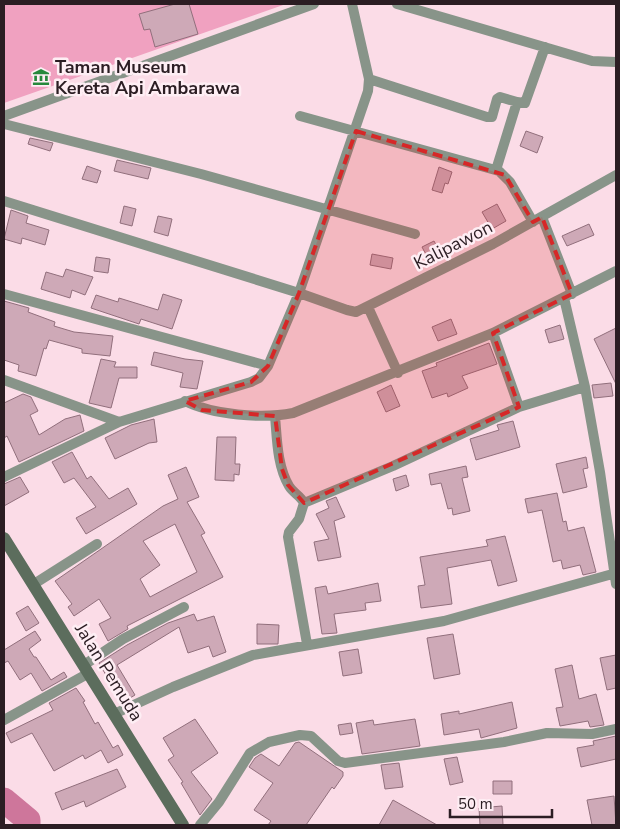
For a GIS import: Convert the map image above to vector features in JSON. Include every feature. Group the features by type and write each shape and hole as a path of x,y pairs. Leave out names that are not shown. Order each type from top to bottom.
{"main road":[{"name":"Jalan Pemuda","path":"4,538 8,553 34,584 183,825"}],"street":[{"path":"4,116 314,4"},
{"path":"4,477 119,422 251,382 259,378 268,366 299,293 356,131 368,91 368,79 352,4"},
{"path":"397,4 592,61 616,62"},
{"path":"368,79 487,118 492,116 497,98 500,97 525,103 545,47"},
{"path":"496,170 518,102"},
{"path":"114,714 235,661 307,644 444,621 616,577 600,472 568,296 537,220 505,175 496,170 300,116"},
{"path":"4,124 201,174 415,234"},
{"name":"Kalipawon","path":"4,201 356,312 537,220 616,175"},
{"path":"185,402 202,410 275,416 293,413 398,373 493,333 616,271"},
{"path":"4,294 268,366"},
{"path":"368,307 398,373"},
{"path":"493,333 519,408"},
{"path":"4,380 119,422"},
{"path":"304,503 393,466 519,408 585,387"},
{"path":"275,416 277,443 282,469 288,485 300,495 304,503 299,520 289,532 288,537 307,644"},
{"path":"34,584 97,544"},
{"path":"4,720 86,669 123,639 184,607"},
{"path":"200,825 219,802 250,753 269,742 300,735 311,736 338,761 345,763 504,742 547,734 592,734 616,729"}],"highlighted area":[{"path":"356,131 505,175 533,222 542,217 572,294 493,333 519,407 304,503 288,485 282,469 275,416 202,410 185,401 251,382 268,366 299,293"}],"shaded area":[{"name":"Taman Museum Kereta Api Ambarawa","path":"4,4 286,4 4,103"}],"building":[{"path":"175,4 189,4 198,34 155,47 150,29 144,30 139,14"},
{"path":"526,131 543,137 537,153 520,146"},
{"path":"30,138 53,143 50,151 28,144"},
{"path":"117,160 151,168 148,179 114,171"},
{"path":"87,166 101,171 97,183 82,179"},
{"path":"439,167 452,172 448,184 445,183 442,193 432,190"},
{"path":"497,204 506,221 492,229 482,212"},
{"path":"124,206 136,209 132,226 120,223"},
{"path":"11,210 28,216 26,223 49,230 45,245 22,238 21,244 4,239"},
{"path":"158,216 172,219 168,236 154,232"},
{"path":"589,224 594,235 567,246 562,236"},
{"path":"434,241 443,258 431,264 422,247"},
{"path":"372,254 393,258 391,269 370,265"},
{"path":"96,257 110,259 108,273 94,271"},
{"path":"66,269 93,277 85,295 72,290 70,298 41,289 46,272 63,277"},
{"path":"163,294 182,300 172,329 141,319 139,324 91,308 96,295 118,302 119,298 158,310"},
{"path":"4,301 29,308 28,312 55,322 54,326 74,332 113,336 110,356 82,353 82,349 49,340 46,349 44,348 36,376 18,371 19,365 4,360"},
{"path":"451,319 457,334 438,341 432,327"},
{"path":"560,325 564,339 549,343 545,330"},
{"path":"616,328 616,384 594,339"},
{"path":"489,343 497,364 462,376 468,388 448,397 447,393 432,398 422,371 437,366 436,363"},
{"path":"154,352 203,361 197,389 180,387 183,373 151,365"},
{"path":"101,359 116,362 114,367 137,367 137,378 119,378 111,408 89,403"},
{"path":"611,383 613,396 594,398 592,385"},
{"path":"391,385 400,406 386,412 377,392"},
{"path":"23,394 31,397 38,411 30,415 39,435 65,419 80,415 84,431 19,462 7,436 4,438 4,403"},
{"path":"154,419 157,442 149,443 115,459 105,438 131,425"},
{"path":"513,421 520,447 476,460 470,439 499,430 497,425"},
{"path":"217,437 236,437 235,464 240,464 239,475 234,474 234,481 215,480"},
{"path":"72,452 87,479 91,476 109,499 128,488 137,504 86,534 76,518 96,507 74,478 64,483 52,462"},
{"path":"586,457 588,468 583,469 587,487 563,493 556,464"},
{"path":"466,466 468,477 462,478 470,511 453,515 452,508 448,509 441,483 431,485 429,474"},
{"path":"186,467 199,497 187,502 205,533 201,535 223,577 127,626 128,629 108,641 99,624 111,618 99,599 74,616 68,607 72,604 55,581 163,506 178,499 168,475","holes":["175,524 197,572 150,597 140,579 160,565 143,541"]},
{"path":"406,475 409,486 396,491 393,479"},
{"path":"20,477 29,492 4,506 4,484"},
{"path":"557,493 563,522 566,521 568,531 584,527 596,572 583,575 580,565 563,569 561,560 553,562 542,510 528,513 525,499"},
{"path":"336,497 345,517 334,521 341,557 318,561 314,542 329,539 316,514 329,508 326,501"},
{"path":"505,536 517,581 498,586 491,560 447,568 452,604 421,608 418,586 425,585 420,557 488,546 486,540"},
{"path":"378,583 381,601 365,603 366,610 334,614 337,633 322,634 315,588 326,586 328,594"},
{"path":"28,606 39,623 26,631 16,613"},
{"path":"194,614 197,621 214,616 226,652 213,657 209,646 188,653 179,627 117,665 135,695 122,703 99,663 127,645 168,623"},
{"path":"257,624 279,625 278,644 257,644"},
{"path":"35,631 41,640 29,649 34,657 36,657 51,680 64,672 67,677 42,691 31,673 20,680 8,661 4,663 4,650"},
{"path":"453,634 460,674 434,679 427,638"},
{"path":"358,649 362,673 343,676 339,652"},
{"path":"616,655 616,688 607,690 600,658"},
{"path":"572,665 579,699 596,694 604,725 590,727 588,721 560,726 556,708 563,707 555,669"},
{"path":"76,688 85,701 83,702 95,724 98,722 113,748 118,745 123,755 108,763 101,750 85,759 83,755 54,771 32,733 11,743 6,733 53,710 49,703"},
{"path":"512,702 517,728 481,738 479,729 444,735 441,714 459,711 459,714"},
{"path":"195,719 218,753 191,772 212,799 200,815 181,783 183,782 168,760 174,756 163,738"},
{"path":"415,719 420,746 362,754 356,723 373,720 374,725"},
{"path":"351,723 353,733 340,735 338,725"},
{"path":"616,736 616,759 581,767 577,748 594,745 593,741"},
{"path":"299,742 343,772 343,776 334,789 332,787 306,825 268,825 271,821 254,810 273,783 249,767 255,758 261,754 279,766 295,743"},
{"path":"457,757 463,782 450,785 444,759"},
{"path":"399,763 403,787 385,789 381,765"},
{"path":"117,769 126,787 86,807 84,801 62,810 55,793"},
{"path":"493,781 512,781 512,794 493,794"},
{"path":"614,796 616,825 592,825 587,800"},
{"path":"393,800 437,825 379,825"},
{"path":"502,806 503,825 480,825 479,808"}],"waterway":[{"path":"4,800 28,820 28,825"}],"place":[{"name":"Taman Museum Kereta Api Ambarawa","path":"41,77"}]}
